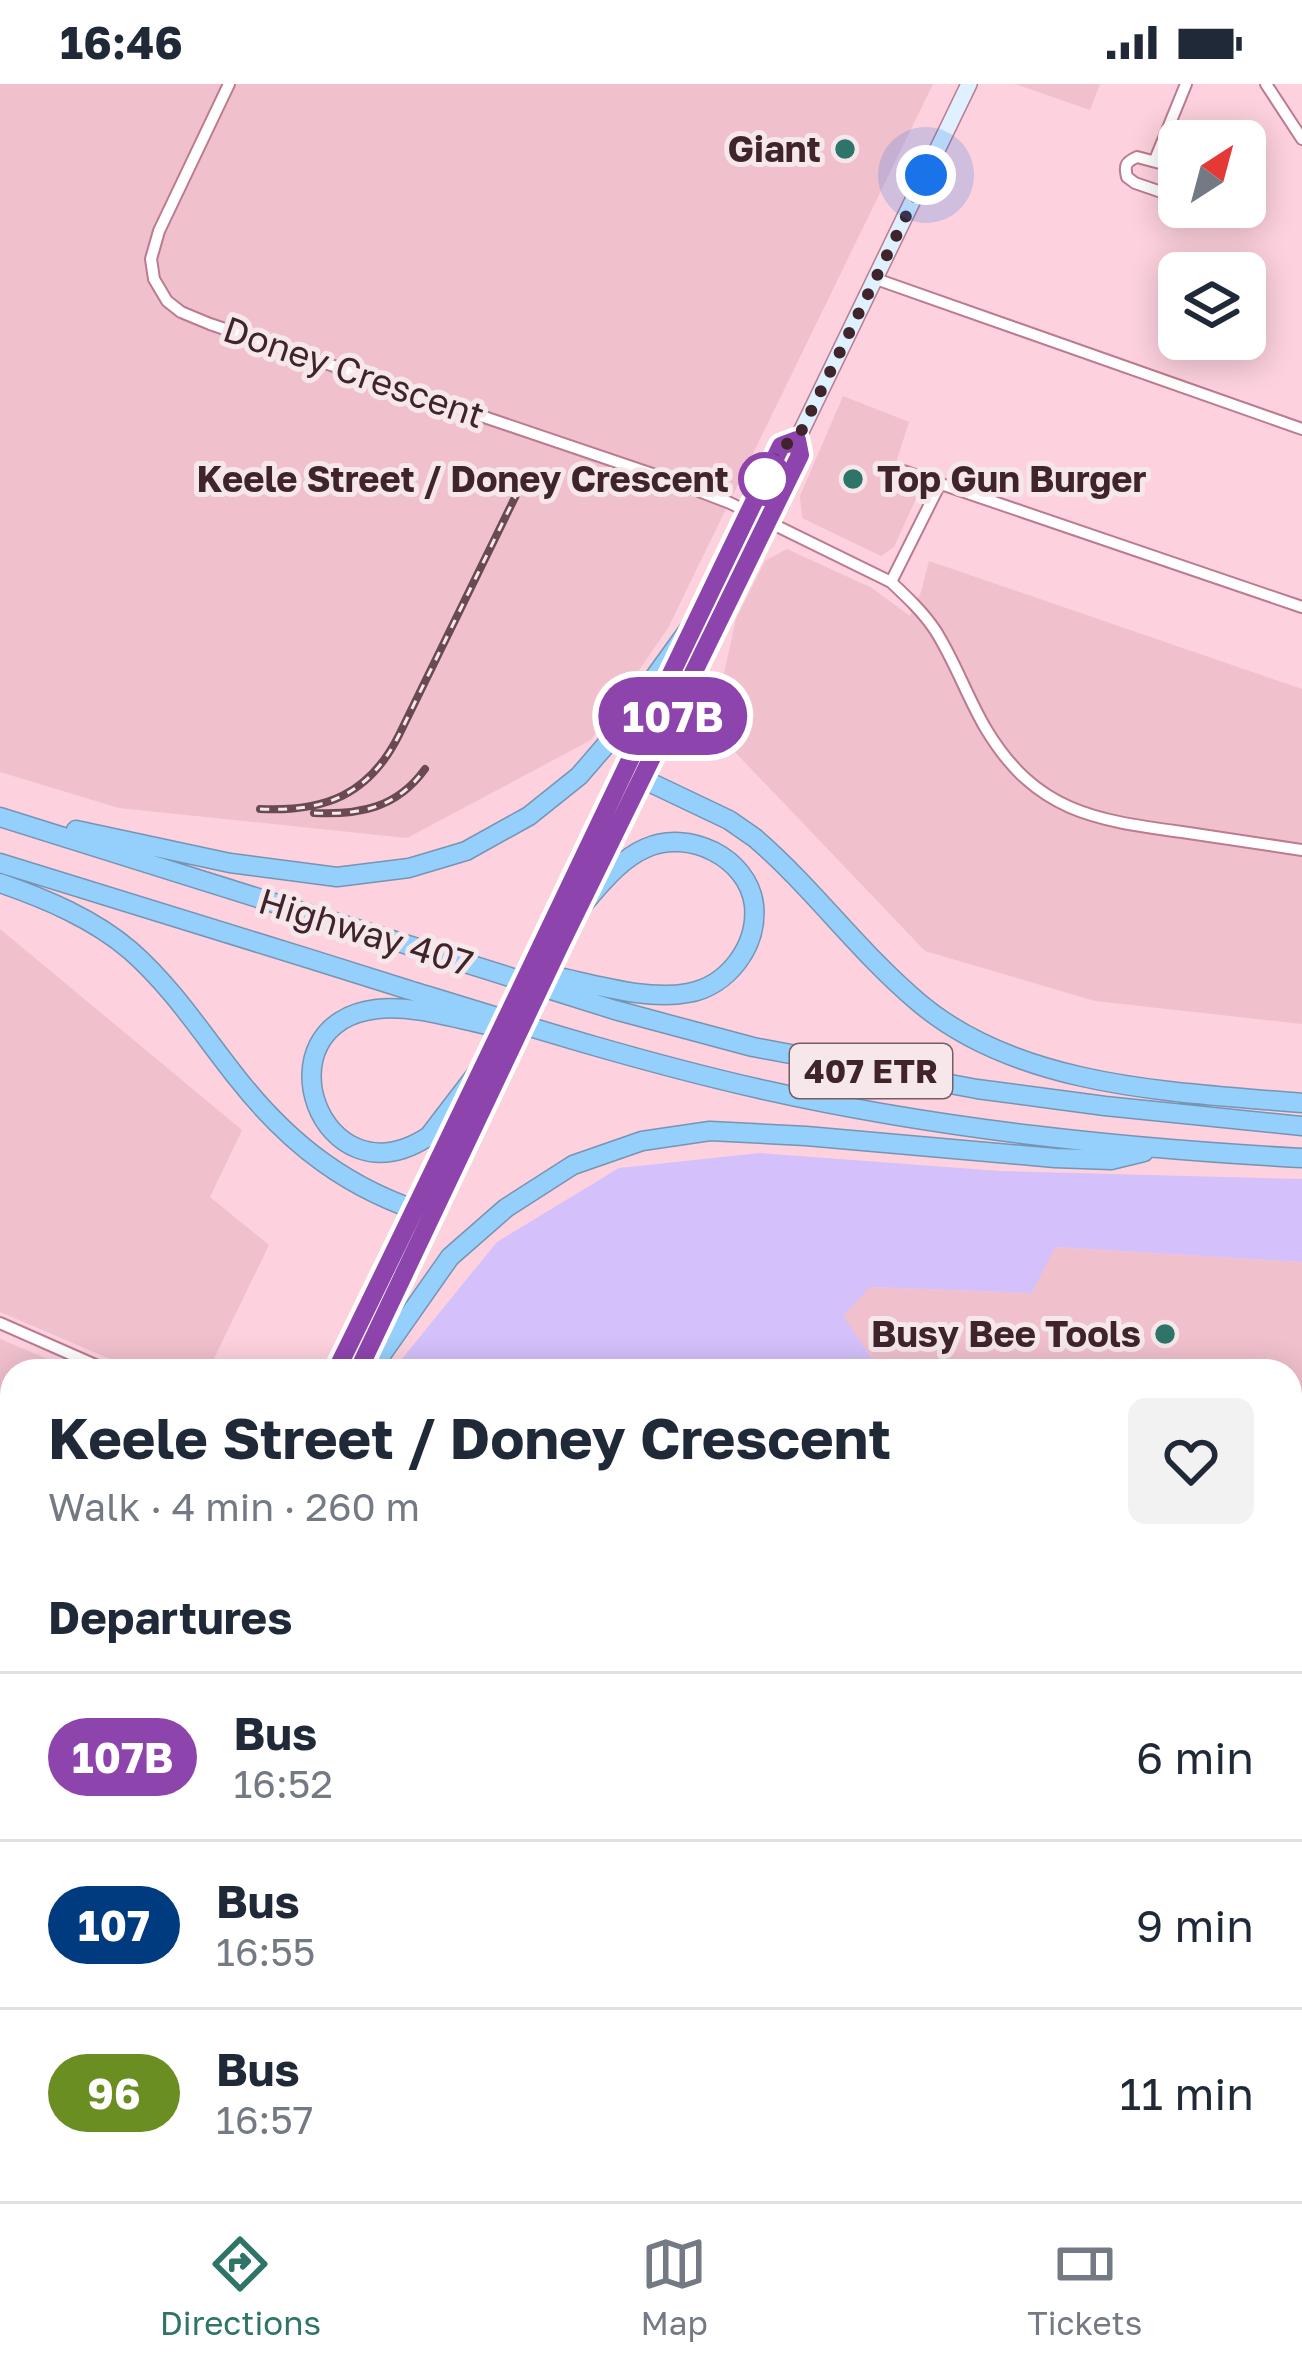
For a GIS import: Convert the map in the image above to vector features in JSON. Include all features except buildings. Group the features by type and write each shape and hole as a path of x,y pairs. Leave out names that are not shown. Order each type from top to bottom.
{"highway":[{"path":"0,815 230,863 337,878 409,868 466,851 530,815 579,776 695,621"},
{"path":"634,775 729,820 755,838 920,1004 976,1041 1062,1072 1302,1103"},
{"name":"Highway 407","path":"0,815 656,1022 820,1062 1105,1106 1302,1126"},
{"path":"452,959 655,994 682,994 720,980 738,962 751,936 754,905 746,881 725,859 700,844 673,841 627,859 578,910"},
{"name":"Highway 407","path":"0,863 560,1037 702,1075 832,1104 980,1128 1156,1150 1302,1158"},
{"path":"0,883 69,911 126,946 170,991 250,1094 302,1148 368,1188 423,1212"},
{"path":"498,1058 430,1136 392,1152 357,1149 333,1134 319,1112 310,1081 316,1050 332,1026 356,1013 400,1009 560,1037"},
{"path":"378,1359 450,1257 506,1208 573,1166 642,1141 710,1131 1111,1160 1156,1150"}],"main road":[{"path":"343,1359 423,1212 634,775 768,522 800,455 797,440 969,84"},
{"path":"553,941 578,910 695,621 781,446 797,440"},
{"path":"363,1359 423,1212"}],"street":[{"name":"Doney Crescent","path":"229,84 155,240 152,269 166,302 210,324 653,474 749,512 890,582"},
{"path":"1158,191 1135,183 1127,177 1125,167 1137,157 1156,160 1186,84"},
{"path":"1266,84 1302,139"},
{"path":"876,279 1302,429"},
{"path":"903,471 1302,607"},
{"path":"940,484 890,582 938,634 1001,754 1040,791 1074,810 1111,821 1302,850"},
{"path":"0,1323 82,1359"}],"shaded area":[{"path":"0,84 933,84 668,628 591,740 407,838 119,808 0,772"},
{"path":"1015,84 1100,84 1090,110"},
{"path":"843,396 909,422 891,478 919,492 894,547 881,556 802,518 800,496"},
{"path":"787,549 872,588 910,616 929,561 1302,689 1302,1024 1095,1001 925,951 712,728 736,619 765,561"},
{"path":"0,929 242,1130 210,1197 269,1245 214,1359 110,1359 0,1312"},
{"path":"760,1153 1000,1171 1302,1179 1302,1262 1055,1247 1032,1293 870,1287 843,1316 873,1359 402,1359 497,1242 619,1168"},
{"path":"1054,1247 1302,1262 1302,1359 873,1359 842,1316 869,1287 1032,1293"},
{"path":"0,1339 48,1359 0,1359"}],"railway":[{"path":"260,809 305,807 343,796 387,756 522,483"},
{"path":"314,813 347,812 390,801 425,769"}],"bus line":[{"name":"107B","path":"342,1359 781,446 797,440 800,455 364,1359"}],"place":[{"name":"Giant","path":"845,149"},
{"name":"Keele Street / Doney Crescent","path":"765,479"},
{"name":"Top Gun Burger","path":"853,479"},
{"name":"Busy Bee Tools","path":"1165,1334"}],"route":[{"path":"765,479 781,446 797,440 926,175"}]}
